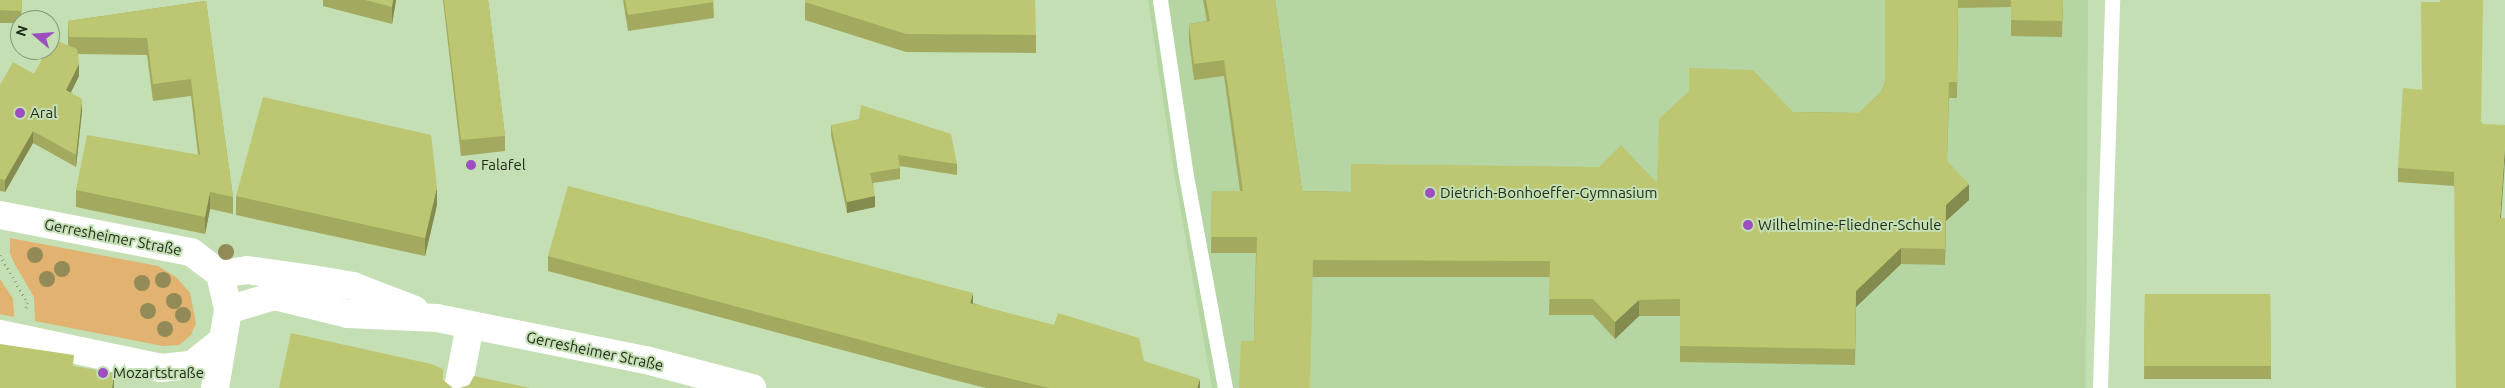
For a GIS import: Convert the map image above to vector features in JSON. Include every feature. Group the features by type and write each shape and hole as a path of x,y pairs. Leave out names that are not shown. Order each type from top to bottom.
{"street":[{"name":"Gerresheimer Straße","path":"0,215 191,252 220,274 247,270 278,272 354,286 437,318 646,360 752,388"},
{"path":"215,388 228,310 220,274"},
{"name":"Gerresheimer Straße","path":"228,310 274,296 348,314 437,318"},
{"path":"458,388 470,325"},
{"path":"0,334 164,378 192,365 223,340"}],"lane":[{"path":"1160,0 1185,170 1224,388"},
{"path":"2100,388 2112,0"}],"path":[{"path":"0,255 27,302 25,317"}],"shaded area":[{"path":"1148,0 2088,0 2086,388 1212,388 1174,172"},
{"path":"10,238 158,266 176,277 190,293 196,323 191,335 179,345 163,346 35,321 34,297 14,263 10,253"},
{"path":"0,279 13,299 14,317 0,314"}],"building":[{"path":"0,0 22,0 21,10 0,10"},
{"path":"365,0 393,0 392,7"},
{"path":"444,0 488,0 505,136 461,140"},
{"path":"625,0 713,0 714,2 628,15"},
{"path":"805,0 1035,0 1036,35 906,34 805,2"},
{"path":"1206,0 1275,0 1302,191 1351,192 1351,164 1599,167 1621,145 1657,183 1659,119 1689,91 1689,68 1753,70 1793,112 1859,113 1881,92 1885,82 1885,0 1958,0 1957,82 1949,82 1947,161 1969,184 1946,205 1945,249 1901,248 1856,291 1855,349 1680,346 1680,299 1639,300 1615,322 1593,299 1549,299 1550,261 1313,260 1310,388 1239,388 1241,341 1254,341 1257,237 1211,237 1212,191 1243,191 1224,60 1194,64 1189,24 1210,21"},
{"path":"2011,0 2063,0 2062,21 2011,20"},
{"path":"2440,0 2483,0 2481,124 2505,125 2500,218 2505,218 2505,388 2456,388 2454,172 2398,168 2403,88 2422,90 2421,2 2440,2"},
{"path":"206,1 233,197 210,192 205,217 76,190 87,135 200,155 191,79 153,84 147,38 69,37 68,21"},
{"path":"60,42 77,49 79,64 66,90 82,99 76,155 33,131 5,180 0,179 0,85 13,62 34,74 42,60 60,60"},
{"path":"263,97 431,135 437,187 425,238 236,196"},
{"path":"861,105 951,134 957,164 898,155 900,168 870,173 875,196 847,202 831,125 859,119"},
{"path":"568,186 973,293 970,303 1054,325 1058,313 1139,338 1144,361 1200,379 1197,388 1049,388 954,365 548,256"},
{"path":"2145,294 2270,294 2271,366 2144,366"},
{"path":"291,333 431,364 443,369 443,380 453,388 279,388"},
{"path":"0,344 74,355 73,366 114,373 112,388 0,388"},
{"path":"474,376 530,388 460,388 469,385"}],"place":[{"name":"Aral","path":"20,113"},
{"name":"Falafel","path":"471,165"},
{"name":"Dietrich-Bonhoeffer-Gymnasium","path":"1430,193"},
{"name":"Wilhelmine-Fliedner-Schule","path":"1748,225"},
{"name":"Mozartstraße","path":"103,373"}]}
